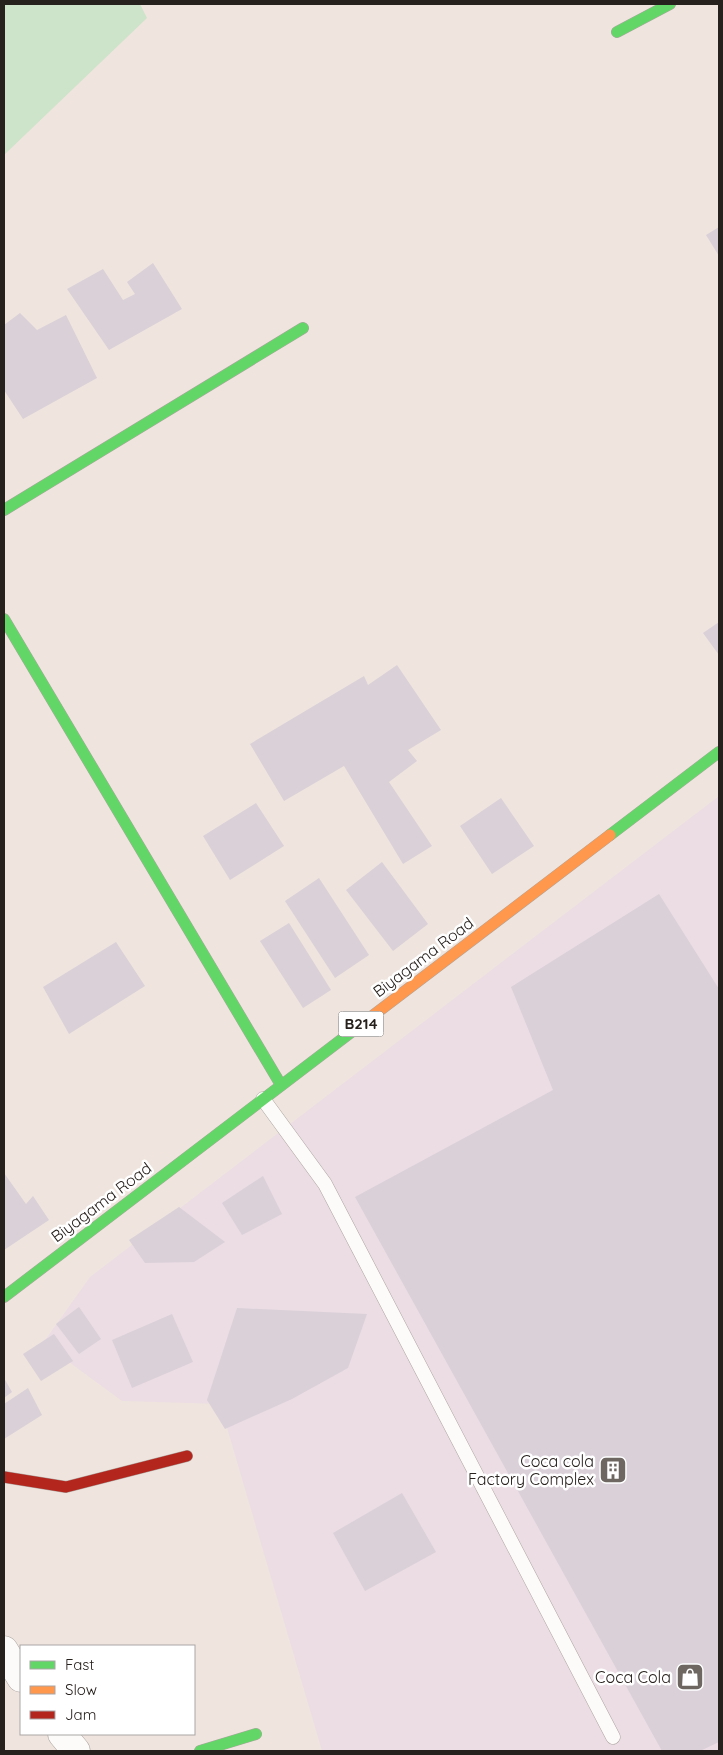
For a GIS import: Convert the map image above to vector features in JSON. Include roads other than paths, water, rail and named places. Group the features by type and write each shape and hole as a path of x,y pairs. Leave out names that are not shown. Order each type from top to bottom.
{"street":[{"path":"617,32 670,4"},
{"path":"4,510 303,328"},
{"path":"4,619 281,1086"},
{"name":"Biyagama Road","path":"4,1297 719,752"},
{"path":"4,1477 66,1487 187,1456"},
{"path":"4,1650 20,1676"},
{"path":"200,1751 256,1734"},
{"path":"63,1735 76,1751"}],"lane":[{"path":"263,1099 325,1184 613,1737"}],"place":[{"name":"Coca cola Factory Complex","path":"613,1470"},
{"name":"Coca Cola","path":"690,1677"}]}
